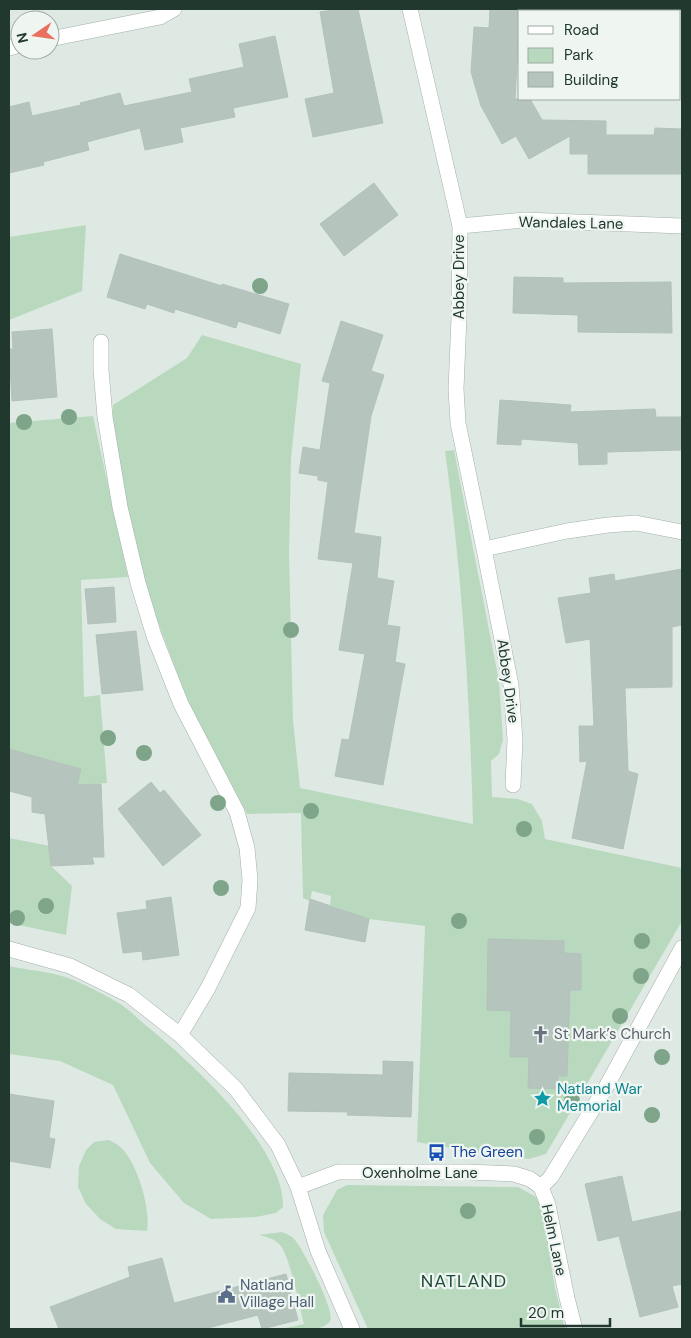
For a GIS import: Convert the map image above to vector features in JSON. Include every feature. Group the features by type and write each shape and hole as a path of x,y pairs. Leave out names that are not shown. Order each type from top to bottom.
{"street":[{"path":"60,37 160,17 174,9"},
{"name":"Abbey Drive","path":"410,9 460,226 456,389 458,422 511,685 515,740 513,785"},
{"name":"Wandales Lane","path":"460,226 525,220 682,226"},
{"path":"101,342 105,417 120,507 138,583 154,636 181,704 237,812 247,848 250,880 248,908 208,988 180,1035"},
{"path":"484,549 567,531 608,525 636,524 682,532"},
{"name":"Helm Lane","path":"576,1329 566,1298 548,1205 541,1188 551,1178 606,1087 682,948"},
{"path":"9,949 70,966 129,995 180,1035 236,1089 278,1144 298,1188 318,1251 352,1329"},
{"name":"Oxenholme Lane","path":"298,1188 338,1172 468,1172 514,1174 530,1178 541,1188"}],"green space":[{"path":"86,225 82,291 9,320 9,237"},
{"path":"202,335 301,364 291,458 289,553 293,720 300,788 473,824 470,730 464,637 445,451 454,450 499,681 503,740 499,754 491,761 492,797 518,799 532,804 542,821 545,839 682,868 682,921 546,1154 529,1159 484,1154 417,1142 425,926 369,919 330,905 331,896 312,891 310,901 303,898 301,813 247,814 188,701 151,604 126,506 113,439 113,405 187,358"},
{"path":"93,416 128,577 81,580 84,697 100,695 107,783 77,785 81,769 9,749 9,423"},
{"path":"9,838 50,846 51,866 72,886 66,935 9,923"},
{"path":"9,966 58,975 91,988 112,999 125,1007 189,1063 233,1109 253,1134 269,1159 280,1184 283,1207 276,1213 256,1217 211,1219 184,1203 150,1163 113,1085 60,1061 9,1054"},
{"path":"109,1140 126,1153 137,1173 145,1198 148,1222 147,1231 116,1229 100,1219 86,1204 78,1187 79,1166 86,1150 94,1142"},
{"path":"347,1185 518,1187 536,1197 542,1209 555,1288 565,1329 368,1329 324,1232 323,1215 337,1190"},
{"path":"282,1232 295,1240 324,1294 331,1315 330,1321 326,1325 307,1330 281,1329 304,1324 291,1271 284,1252 276,1241 259,1235"}],"building":[{"path":"358,9 383,123 313,137 305,99 334,93 320,12"},
{"path":"490,9 520,9 518,10 515,99 531,100 542,120 606,121 606,135 654,135 655,128 682,129 682,174 588,174 588,154 570,154 570,136 529,159 516,136 502,144 481,106 471,72 474,27 489,28"},
{"path":"275,36 288,97 233,108 235,117 180,128 183,142 145,150 140,128 87,142 89,150 43,162 44,165 9,173 9,107 29,102 32,116 81,105 80,103 120,93 124,106 192,92 189,79 244,67 239,44"},
{"path":"374,183 398,215 344,256 320,224"},
{"path":"120,254 222,286 222,284 289,304 280,334 238,321 236,328 175,309 174,313 147,304 145,309 107,297"},
{"path":"514,277 563,278 563,283 671,282 672,333 578,332 578,315 513,313"},
{"path":"341,321 383,335 371,371 384,375 371,416 354,533 381,537 377,578 394,581 387,625 400,627 395,662 405,664 383,785 335,776 342,739 349,740 365,654 339,650 353,563 318,559 328,482 318,480 318,476 299,473 303,447 320,450 330,383 322,381"},
{"path":"52,329 57,397 12,401 9,349 13,349 12,332"},
{"path":"500,400 571,405 570,412 655,409 656,417 682,417 682,450 607,452 607,464 579,465 578,443 521,439 521,445 497,444"},
{"path":"682,569 682,625 672,627 672,687 625,688 628,771 638,774 623,849 572,838 587,761 580,762 579,726 594,726 590,639 566,643 558,598 591,593 589,578 614,574 615,581"},
{"path":"114,587 116,622 88,624 85,589"},
{"path":"136,631 143,690 102,694 96,635"},
{"path":"9,749 81,769 77,785 101,784 104,857 92,857 94,864 51,866 45,814 32,812 32,797 9,791"},
{"path":"151,782 160,793 164,790 201,835 163,866 118,809"},
{"path":"171,897 179,955 143,960 142,951 123,953 117,913 147,909 146,901"},
{"path":"310,899 369,919 365,942 305,930"},
{"name":"St Mark’s Church","path":"488,939 564,941 564,953 581,954 581,990 570,990 567,1076 558,1076 558,1089 528,1088 529,1057 510,1057 511,1011 487,1010"},
{"path":"383,1061 413,1062 411,1117 347,1115 348,1112 288,1111 289,1073 383,1075"},
{"path":"9,1094 54,1101 49,1138 55,1139 50,1168 9,1161"},
{"path":"622,1176 632,1222 682,1211 682,1284 672,1286 678,1307 640,1317 619,1236 598,1241 585,1184"},
{"path":"162,1258 174,1303 286,1274 298,1320 262,1329 258,1315 204,1329 59,1329 50,1307 130,1277 128,1267"}],"place":[{"name":"St Mark’s Church","path":"540,1034"},
{"name":"Natland War Memorial","path":"543,1098"},
{"name":"The Green","path":"437,1152"},
{"name":"Natland Village Hall","path":"226,1294"}],"district":[{"name":"NATLAND","path":"464,1281"}]}
